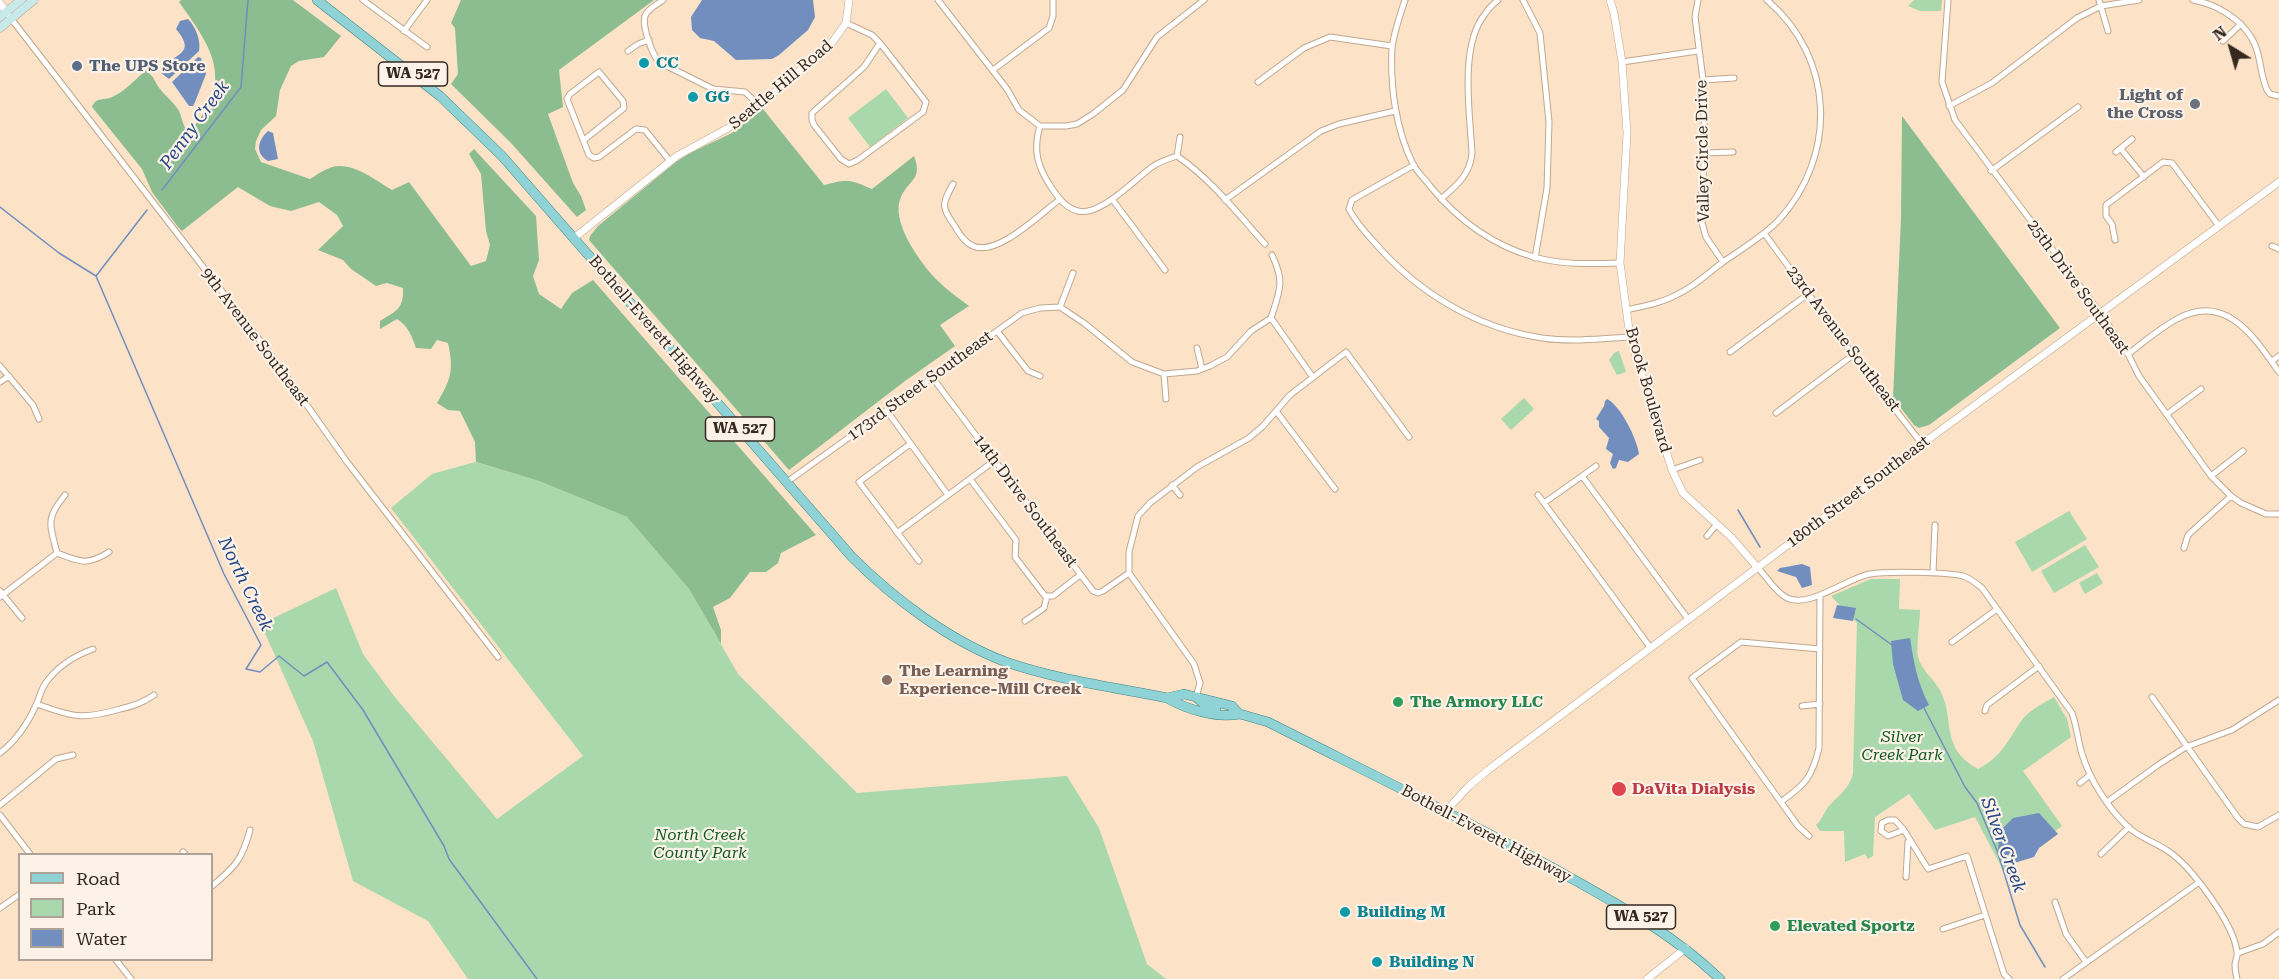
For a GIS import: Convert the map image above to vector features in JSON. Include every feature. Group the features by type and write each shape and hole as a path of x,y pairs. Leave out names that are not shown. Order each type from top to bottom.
{"main road":[{"path":"0,28 6,16 21,0"},
{"path":"6,16 34,0"},
{"name":"Bothell-Everett Highway","path":"317,0 440,96 502,156 852,557 875,579 936,626 1005,661 1044,673 1167,698 1178,705 1200,710 1228,716 1239,714 1268,722 1515,848 1637,915 1686,948 1720,979"},
{"name":"Bothell-Everett Highway","path":"1167,698 1184,694 1232,706 1239,714"}],"street":[{"path":"363,0 427,47"},
{"path":"404,31 427,0"},
{"path":"663,0 648,12 645,18 653,54 659,62 713,89 745,92 759,105"},
{"path":"849,0 846,23 872,35 880,43 925,99 926,107 858,160 849,164 842,159 814,125 811,116 818,106 864,67 880,43"},
{"path":"938,0 1007,89 1018,110 1040,126 1077,124 1093,114 1123,90 1157,37 1204,0"},
{"path":"993,70 1049,28 1053,16 1053,0"},
{"path":"1405,0 1392,46 1395,111 1414,165 1441,199 1463,222 1507,248 1535,258 1579,264 1620,263"},
{"path":"1441,199 1465,177 1471,164 1468,72 1474,37 1483,15 1498,0"},
{"path":"1523,0 1540,33 1549,122 1547,188 1535,258"},
{"name":"Brook Boulevard","path":"1610,0 1622,62 1627,133 1620,263 1630,337 1672,470 1683,493 1731,537 1758,568"},
{"name":"Valley Circle Drive","path":"1698,0 1695,17 1703,80 1705,153 1701,200 1702,224 1706,237 1723,262"},
{"path":"1626,310 1653,304 1678,294 1764,233 1779,220 1804,186 1819,147 1821,120 1817,77 1796,33 1767,0"},
{"name":"25th Drive Southeast","path":"1948,0 1942,82 1955,120 1991,171 2101,314 2128,354 2139,376 2211,476 2231,496 2259,512 2279,514"},
{"path":"1949,106 1992,82 2100,3 2139,0"},
{"path":"2193,0 2205,1 2241,24 2254,41 2267,90 2270,94 2279,96"},
{"path":"0,3 6,16"},
{"path":"2100,3 2108,31"},
{"name":"9th Avenue Southeast","path":"6,16 275,360 347,462 498,657"},
{"name":"Seattle Hill Road","path":"574,238 670,161 692,146 721,134 741,121 831,44 846,23"},
{"path":"2223,41 2241,24"},
{"path":"1258,82 1304,48 1330,38 1392,46"},
{"path":"628,51 649,40"},
{"path":"1622,62 1698,51"},
{"path":"584,140 624,108 623,101 599,72 570,94 567,99 589,155 594,158 599,157 636,129 645,130 670,161"},
{"path":"1703,80 1734,78"},
{"path":"1991,171 2078,107"},
{"path":"1225,200 1321,131 1339,124 1395,111"},
{"path":"1040,126 1035,141 1036,161 1059,200 1079,212 1089,211 1112,199 1152,166 1177,156"},
{"path":"1177,156 1180,137"},
{"path":"2132,139 2118,151 2144,177"},
{"path":"1705,153 1733,152"},
{"path":"1177,156 1188,163 1225,200 1264,244"},
{"path":"2115,240 2112,224 2106,216 2106,205 2163,162 2172,163 2219,226"},
{"path":"1414,165 1352,200 1349,209 1354,219 1388,259 1414,282 1478,320 1516,333 1573,340 1630,337"},
{"name":"180th Street Southeast","path":"1445,812 1469,786 1488,770 1650,647 2279,182"},
{"path":"953,184 944,199 944,211 964,240 981,248 1000,244 1059,200"},
{"path":"1112,199 1165,270"},
{"name":"23rd Avenue Southeast","path":"1764,233 1853,356 1922,444"},
{"path":"2272,246 2279,249"},
{"path":"1073,273 1060,307 1084,323 1132,362 1164,374 1202,369 1227,357 1251,331 1271,318 1280,290 1280,272 1272,255"},
{"path":"1730,352 1808,294"},
{"name":"173rd Street Southeast","path":"787,482 1022,313 1040,308 1060,307"},
{"path":"2128,354 2176,319 2192,312 2214,312 2238,320 2279,372"},
{"path":"1271,318 1312,376"},
{"path":"997,330 1028,371 1040,376"},
{"path":"1197,348 1202,369"},
{"path":"1196,697 1200,683 1194,664 1129,573 1130,552 1138,516 1172,485 1215,455 1249,438 1290,395 1346,352 1409,437"},
{"path":"1776,414 1853,356"},
{"path":"2272,361 2279,356"},
{"path":"0,366 33,405 39,419"},
{"path":"1164,374 1166,399"},
{"path":"0,382 9,376"},
{"name":"14th Drive Southeast","path":"932,377 1093,591 1098,593 1129,573"},
{"path":"2167,414 2200,389"},
{"path":"886,411 948,495"},
{"path":"1276,411 1335,489"},
{"path":"910,444 859,482 919,561"},
{"path":"2211,476 2243,451"},
{"path":"1672,470 1700,460"},
{"path":"897,533 994,461"},
{"path":"1544,503 1596,466"},
{"path":"1582,476 1688,620"},
{"path":"970,479 1016,540 1015,557 1047,596"},
{"path":"1172,485 1180,495"},
{"path":"57,554 50,525 53,509 65,495"},
{"path":"1538,495 1650,647"},
{"path":"2184,548 2188,535 2231,496"},
{"path":"1707,536 1717,525"},
{"path":"1933,573 1935,525"},
{"path":"57,554 85,562 96,561 109,552"},
{"path":"22,618 1,594 57,554"},
{"path":"1758,568 1779,592 1788,599 1798,600 1820,596 1870,574 1933,573 1963,576 1974,581 1982,588 2072,713 2081,751 2090,775 2107,802 2129,827 2174,856 2223,915 2232,932 2238,954 2235,965 2236,979"},
{"path":"1047,596 1053,596 1080,575"},
{"path":"1025,621 1044,608 1047,596"},
{"path":"1782,801 1803,786 1814,770 1819,748 1820,596"},
{"path":"1952,642 1997,609"},
{"path":"1809,836 1798,826 1692,678 1741,642 1820,649"},
{"path":"0,753 13,743 24,728 45,685 61,666 77,655 93,649"},
{"path":"1985,711 1987,705 2039,666"},
{"path":"37,704 67,715 90,716 144,703 154,695"},
{"path":"2152,697 2244,824 2254,827 2266,824 2279,815"},
{"path":"2107,802 2186,747 2232,730 2279,700"},
{"path":"1802,706 1820,704"},
{"path":"0,805 56,759 73,755"},
{"path":"2080,783 2090,775"},
{"path":"0,815 28,853"},
{"path":"2101,854 2129,827"},
{"path":"213,885 234,868 245,849 250,830"},
{"path":"1904,830 1908,840 1928,869 1967,856 2004,974 2009,979"},
{"path":"1906,877 1908,840"},
{"path":"2063,979 2198,883"},
{"path":"0,908 18,895"},
{"path":"2055,902 2066,934 2086,962"},
{"path":"1943,928 1984,915"},
{"path":"2238,954 2263,944 2279,932"},
{"path":"1647,979 1686,948"},
{"path":"117,961 131,979"}],"green space":[{"path":"181,0 293,0 341,36 324,57 299,61 291,66 280,90 276,116 261,130 256,141 255,149 261,162 310,179 328,168 340,166 360,171 392,190 409,182 471,266 486,261 490,245 486,231 481,174 469,154 474,149 536,216 539,260 533,276 539,294 561,309 572,293 593,280 816,535 781,553 778,563 766,572 750,572 730,598 713,607 721,630 721,644 689,589 627,517 539,481 476,462 475,442 460,411 448,410 437,403 450,374 451,361 448,343 437,340 431,349 416,348 409,332 397,319 380,329 380,321 398,309 402,301 403,288 387,283 376,286 351,269 343,260 318,250 343,226 337,215 319,202 291,211 270,206 238,187 182,231 178,227 152,192 142,169 92,107 98,100 121,92 146,70 177,108 186,129 191,130 204,112 212,95 215,80 214,64 201,34 179,2"},
{"path":"461,0 654,0 559,70 563,107 548,114 573,183 586,210 577,217 511,143 451,84 458,74 455,28 451,23"},
{"path":"1914,0 1942,0 1941,11 1920,11 1908,6"},
{"path":"886,89 908,118 870,147 848,118"},
{"path":"763,109 824,185 848,181 872,189 914,156 916,175 904,191 899,206 902,228 913,250 933,276 969,306 940,325 955,346 905,381 789,470 589,240 598,226 676,162 732,133"},
{"path":"1902,116 2060,328 1929,425 1919,428 1914,425 1893,398 1901,218"},
{"path":"1619,351 1626,372 1617,375 1609,360 1614,353"},
{"path":"1524,398 1534,409 1511,430 1501,419"},
{"name":"North Creek County Park","path":"475,462 539,481 627,517 689,589 738,674 857,793 1067,776 1099,828 1147,964 1166,979 468,979 428,921 353,881 313,741 261,624 336,588 363,654 394,696 497,819 583,756 391,508 432,474"},
{"path":"2069,511 2087,539 2032,572 2015,542"},
{"path":"2085,545 2099,567 2054,593 2041,571"},
{"path":"2097,573 2103,583 2085,594 2079,583"},
{"name":"Silver Creek Park","path":"1871,579 1900,579 1899,609 1920,610 1918,657 1941,692 1953,743 1966,761 1978,769 1993,759 2004,748 2025,716 2054,697 2067,719 2071,737 2023,771 2062,826 2003,870 1975,817 1935,830 1909,794 1875,817 1873,856 1868,859 1865,854 1845,862 1844,831 1820,831 1816,825 1828,807 1847,787 1853,773 1857,623 1831,596"}],"water":[{"path":"702,0 813,0 815,17 808,30 772,59 736,60 714,41 700,38 692,30 691,17"},
{"path":"188,19 197,34 199,51 169,79 161,73 162,67 183,51 184,43 176,29 180,21"},
{"path":"198,57 201,58 206,74 193,106 189,106 172,82"},
{"path":"268,131 273,133 278,159 268,161 259,149 260,141"},
{"path":"1607,399 1618,408 1628,424 1639,454 1628,462 1619,460 1616,468 1613,469 1610,463 1613,454 1606,449 1609,438 1599,427 1599,421 1596,419"},
{"path":"1802,564 1810,567 1812,585 1802,588 1796,577 1777,571 1780,568"},
{"path":"1837,605 1856,608 1853,621 1833,618"},
{"path":"1910,638 1919,680 1929,705 1918,711 1903,700 1893,664 1891,641"},
{"path":"2039,813 2058,834 2039,848 2034,857 2004,866 1998,853 1999,832 2013,818"}],"waterway":[{"name":"Penny Creek","path":"162,190 241,87 248,0"},
{"name":"North Creek","path":"0,207 59,253 96,276 224,574 261,645 246,669 260,672 279,656 304,676 327,662 363,710 444,846 449,859 537,979"},
{"name":"Penny Creek","path":"96,276 147,210"},
{"name":"Silver Creek","path":"1738,510 1760,547"},
{"name":"Silver Creek","path":"1856,619 1892,645"},
{"name":"Silver Creek","path":"1924,708 1965,787 1977,803 1998,853 2020,925 2045,967"}],"place":[{"name":"CC","path":"644,63"},
{"name":"The UPS Store","path":"77,66"},
{"name":"GG","path":"693,97"},
{"name":"Light of the Cross","path":"2195,104"},
{"name":"The Learning Experience-Mill Creek","path":"887,680"},
{"name":"The Armory LLC","path":"1398,702"},
{"name":"DaVita Dialysis","path":"1619,789"},
{"name":"Building M","path":"1345,912"},
{"name":"Elevated Sportz","path":"1775,926"},
{"name":"Building N","path":"1377,962"}]}
